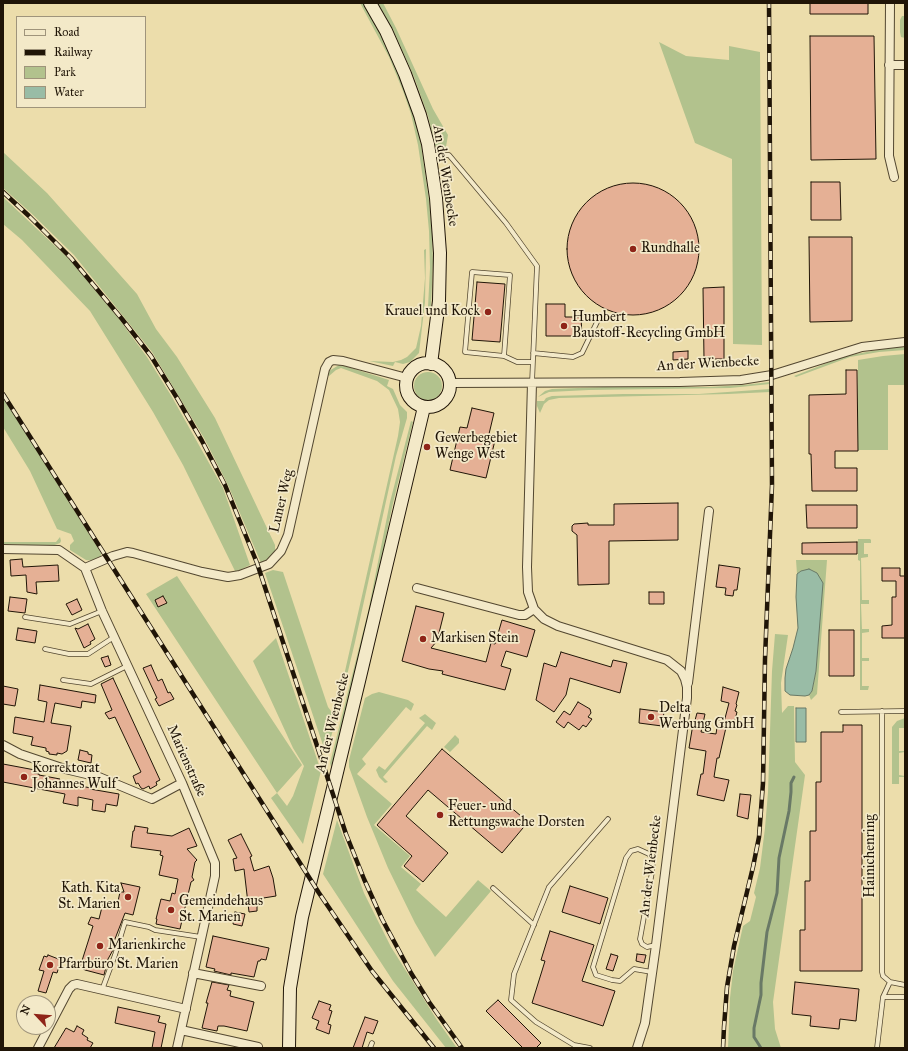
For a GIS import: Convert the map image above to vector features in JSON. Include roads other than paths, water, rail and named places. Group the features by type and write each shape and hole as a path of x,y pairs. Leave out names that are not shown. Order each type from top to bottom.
{"street":[{"name":"An der Wienbecke","path":"370,3 386,31 405,74 420,115 430,155 437,205 440,253 439,301 432,364"},
{"path":"890,3 889,156 894,177"},
{"path":"890,66 905,65"},
{"name":"An der Wienbecke","path":"450,383 673,382 741,380 772,375 862,347 905,342"},
{"name":"Luner Weg","path":"85,568 113,556 127,552 202,572 228,577 240,575 269,564 281,551 288,535 326,369 329,362 333,360 343,360 407,378"},
{"path":"432,364 444,370 448,376 450,390 443,402 431,407 424,407 417,405 411,400 407,393 407,378 410,372 420,365 432,364"},
{"path":"417,588 519,615 525,615 534,610 528,592 527,567 532,382"},
{"name":"An der Wienbecke","path":"289,1048 290,988 302,917 424,407"},
{"name":"An der Wienbecke","path":"687,687 709,511"},
{"path":"3,549 59,550 85,568"},
{"name":"Marienstraße","path":"85,568 102,611 182,783 215,863 215,876 177,1048"},
{"name":"An der Wienbecke","path":"534,610 554,625 667,660 681,671 687,687 688,698 656,945 645,1023 637,1048"},
{"path":"3,745 20,754 65,769 99,777 152,799 182,783"},
{"path":"193,973 261,986"},
{"path":"38,1048 69,989 73,985 77,984 186,1009"},
{"path":"181,1030 258,1047"}],"lane":[{"path":"430,155 449,155 506,223 537,266 532,382"},
{"path":"504,356 510,275 472,272 465,352 504,356 517,362 532,362"},
{"path":"533,353 573,357 582,353 599,318"},
{"path":"25,617 70,624 102,611"},
{"path":"44,649 69,654 88,654 114,637"},
{"path":"64,680 91,684 128,666"},
{"name":"Hainichenring","path":"882,711 882,972 883,976 890,982"},
{"path":"841,712 905,711"},
{"path":"590,1048 574,1045 536,1022 512,1000 514,974 549,887 608,819"},
{"path":"652,972 634,969 620,981 596,975 593,966 626,858 631,851 638,848 649,854 653,860 640,939 642,944 647,946 656,945"},
{"path":"493,888 534,925"},
{"path":"102,990 125,922 149,927 155,930 201,937"},
{"path":"877,1048 883,997 890,982 905,985"},
{"path":"883,997 905,998"},
{"path":"370,1048 372,1043"}],"water":[{"path":"809,569 817,573 823,583 816,671 812,691 809,695 790,695 785,691 785,678 786,669 798,628 796,597 797,574 801,571"},
{"path":"796,708 806,708 806,742 796,742"}],"waterway":[{"path":"761,1048 754,1037 754,1028 761,995 767,932 777,893 779,858 789,811 791,783 794,777"}],"railway":[{"path":"723,1048 727,987 734,946 759,837 763,783 765,659 772,485 769,3"},
{"path":"3,192 71,258 122,319 151,356 202,441 225,485 257,563 346,834 364,879 382,919 411,973 429,1002 462,1048"},
{"path":"3,394 319,893 372,971 434,1048"}],"place":[{"name":"Rundhalle","path":"633,249"},
{"name":"Krauel und Kock","path":"488,312"},
{"name":"Humbert Baustoff-Recycling GmbH","path":"564,326"},
{"name":"Gewerbegebiet Wenge West","path":"427,447"},
{"name":"Markisen Stein","path":"423,639"},
{"name":"Delta Werbung GmbH","path":"651,717"},
{"name":"Korrektorat Johannes Wulf","path":"24,777"},
{"name":"Feuer- und Rettungswache Dorsten","path":"440,815"},
{"name":"Kath. Kita St. Marien","path":"128,897"},
{"name":"Gemeindehaus St. Marien","path":"171,910"},
{"name":"Marienkirche","path":"100,946"},
{"name":"Pfarrbüro St. Marien","path":"50,965"}]}
